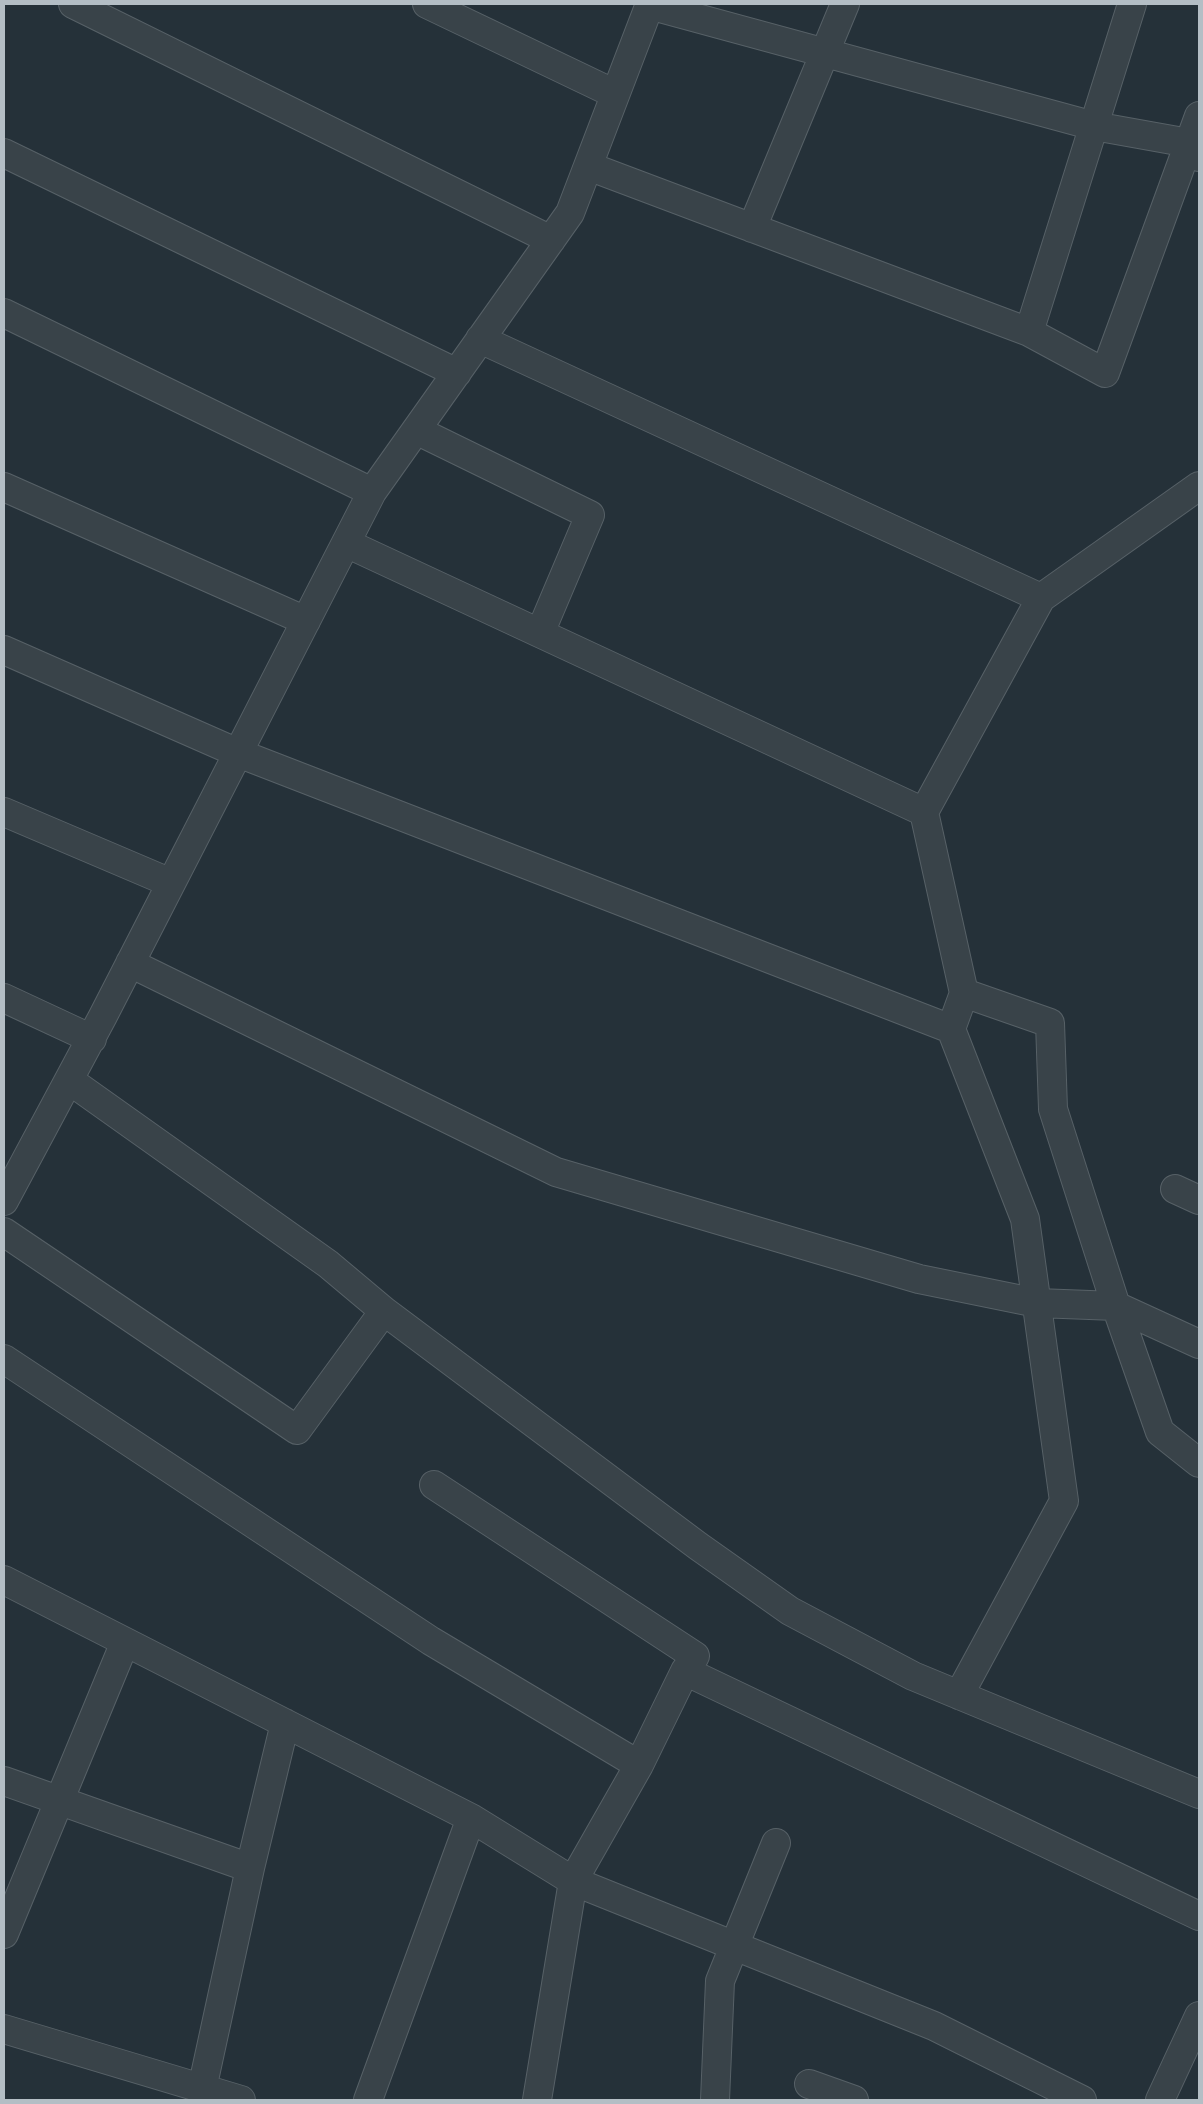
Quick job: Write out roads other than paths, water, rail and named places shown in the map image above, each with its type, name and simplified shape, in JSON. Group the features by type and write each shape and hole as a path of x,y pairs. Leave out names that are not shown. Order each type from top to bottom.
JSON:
{"street":[{"path":"73,4 550,240"},
{"path":"427,4 615,94"},
{"path":"752,228 845,4"},
{"path":"1029,332 1132,4"},
{"path":"4,1201 12,1166 69,1080 92,1038 372,492 570,213 649,5 1094,126 1194,150"},
{"path":"588,166 1029,332 1105,373 1194,150 1199,116"},
{"path":"4,153 457,372"},
{"path":"4,313 372,492"},
{"path":"480,339 1040,598"},
{"path":"416,430 590,515 540,634"},
{"path":"959,1695 1064,1501 1025,1218 952,1029 964,993 924,812 1040,598 1199,486"},
{"path":"4,487 306,620"},
{"path":"346,543 924,812"},
{"path":"6,659 238,753 952,1029"},
{"path":"4,812 172,883"},
{"path":"130,963 556,1172 919,1279 1037,1303 1116,1306 1199,1344"},
{"path":"964,993 1050,1023 1053,1109 1116,1306 1160,1432 1199,1463"},
{"path":"4,998 92,1038"},
{"path":"69,1080 328,1264 384,1311 698,1546 790,1611 913,1676 1199,1794"},
{"path":"1175,1189 1199,1200"},
{"path":"4,1232 297,1430 384,1311"},
{"path":"4,1359 431,1641 639,1765"},
{"path":"1173,1442 1199,1455"},
{"path":"434,1485 696,1656 684,1671 639,1765 573,1881 537,2100"},
{"path":"4,1580 471,1818 573,1881 934,2026 1082,2100"},
{"path":"4,1934 125,1642"},
{"path":"684,1671 1199,1916"},
{"path":"202,2088 250,1868 285,1723"},
{"path":"4,1781 250,1868"},
{"path":"368,2100 471,1818"},
{"path":"715,2100 720,1981 776,1843"},
{"path":"1160,2100 1199,2016"},
{"path":"4,2029 241,2100"},
{"path":"809,2084 854,2100"}]}
